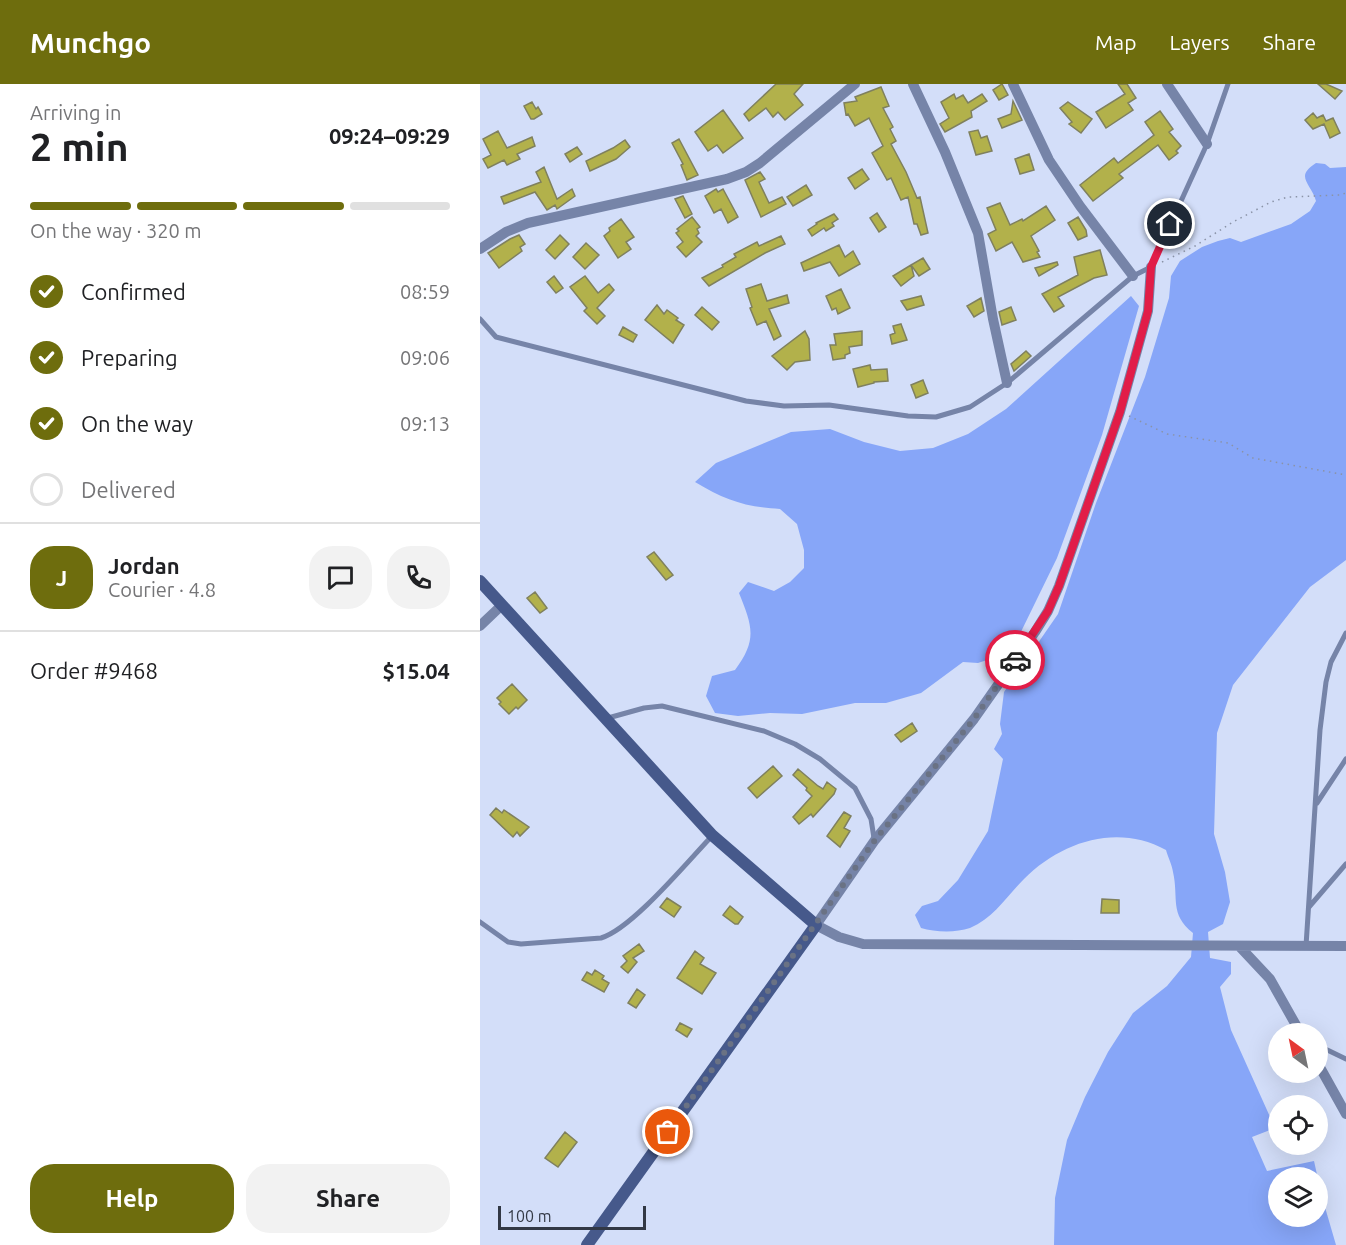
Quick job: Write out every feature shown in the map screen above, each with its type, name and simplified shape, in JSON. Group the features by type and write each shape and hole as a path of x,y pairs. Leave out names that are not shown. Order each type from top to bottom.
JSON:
{"main road":[{"path":"480,581 712,835 816,925 587,1245"}],"street":[{"path":"480,249 506,232 528,223 727,179 746,172 855,84"},
{"path":"912,84 978,233 1007,383"},
{"path":"1013,84 1049,160 1080,206 1133,276"},
{"path":"1167,84 1207,144"},
{"path":"1151,267 1148,311 1120,412 1059,586 1048,611 974,719 875,840 816,925 845,939 863,944 1346,946"},
{"path":"480,626 502,605"},
{"path":"1240,947 1270,979 1295,1023"},
{"path":"1328,1082 1346,1114"}],"lane":[{"path":"480,320 496,337 746,401 784,406 829,405 908,416 936,417 970,407 1007,383 1133,276 1151,267 1207,144 1228,84"},
{"path":"1306,946 1311,835 1316,804 1320,730 1326,682 1331,662 1346,633"},
{"path":"606,719 644,708 662,706 764,731 795,744 820,759 855,788 871,819 875,840"},
{"path":"1316,804 1346,759"},
{"path":"480,922 508,942 521,944 601,938 612,935 637,914 712,835"},
{"path":"1308,908 1346,864"},
{"path":"1328,1050 1346,1059"}],"path":[{"path":"1151,267 1195,246 1271,202 1288,197 1346,193"},
{"path":"1120,412 1167,434 1228,443 1253,458 1346,475"}],"water":[{"path":"1316,163 1325,164 1330,168 1346,167 1346,560 1310,587 1233,685 1217,733 1214,834 1225,872 1230,902 1223,924 1208,932 1210,958 1231,962 1231,974 1220,987 1231,1030 1268,1112 1268,1131 1252,1137 1268,1171 1268,1227 1328,1227 1328,1218 1336,1245 1054,1245 1055,1198 1067,1140 1085,1097 1108,1052 1133,1013 1167,986 1191,957 1193,933 1185,926 1178,912 1175,881 1166,850 1147,842 1128,838 1090,840 1072,846 1039,866 993,913 970,928 939,931 921,928 915,915 922,906 938,901 958,880 988,831 1003,759 994,749 1002,734 1000,724 1004,692 1058,614 1096,503 1145,377 1169,298 1171,276 1180,261 1202,247 1230,238 1241,242 1291,224 1310,211 1316,201 1306,180 1306,172"},
{"path":"1131,296 1139,306 1102,435 1057,558 1015,644 996,657 978,663 963,662 921,693 886,703 855,703 802,714 770,713 738,716 715,713 706,696 712,676 735,670 750,641 750,624 739,593 748,582 774,591 790,582 804,568 804,550 797,524 780,509 736,502 695,482 716,463 791,432 830,429 864,442 900,451 933,448 968,434 1006,409"},
{"path":"1314,1161 1315,1167 1286,1167"}],"building":[{"path":"776,84 803,84 794,94 803,105 785,120 778,112 773,117 766,108 749,121 744,114"},
{"path":"1002,84 1008,95 999,100 993,90"},
{"path":"1118,84 1127,84 1136,98 1128,103 1133,110 1106,128 1096,112 1125,94"},
{"path":"1318,84 1326,84 1342,91 1335,99"},
{"path":"881,87 889,106 883,108 893,127 890,129 896,141 891,144 917,198 920,197 928,233 921,235 917,224 914,224 908,197 901,200 891,178 887,180 872,153 883,146 869,118 855,126 848,114 846,115 844,103 857,101 855,97"},
{"path":"954,94 956,99 963,95 968,103 982,94 987,101 971,111 972,117 945,132 940,124 949,118 941,102"},
{"path":"1013,101 1022,120 1002,128 998,119 1011,114"},
{"path":"532,102 542,114 534,119 531,119 524,106"},
{"path":"1068,102 1092,119 1081,133 1069,124 1072,122 1060,108"},
{"path":"723,110 743,138 723,153 717,145 708,151 695,132"},
{"path":"1160,111 1173,129 1169,132 1181,146 1176,151 1178,153 1169,160 1158,145 1119,174 1123,178 1093,201 1080,185 1114,158 1118,163 1154,135 1145,122"},
{"path":"1313,113 1317,118 1323,115 1326,121 1333,118 1340,133 1330,138 1324,124 1313,129 1305,120"},
{"path":"978,130 981,138 987,136 992,151 976,155 969,132"},
{"path":"498,131 507,148 532,137 535,146 517,154 520,159 507,165 504,160 488,168 483,159 491,155 483,139"},
{"path":"679,139 698,175 687,180 681,165 683,164 672,143"},
{"path":"625,140 630,147 616,159 590,171 586,161"},
{"path":"577,147 582,154 570,162 565,154"},
{"path":"1029,154 1034,170 1020,174 1015,159"},
{"path":"544,167 557,199 572,189 575,196 557,209 555,205 547,210 535,192 504,204 501,197 541,182 536,172"},
{"path":"862,169 869,179 855,189 848,178"},
{"path":"760,172 765,179 759,182 769,203 782,197 786,204 761,217 745,180"},
{"path":"806,185 812,195 793,206 787,197"},
{"path":"716,189 718,192 723,189 738,217 728,223 721,209 714,213 705,196"},
{"path":"683,196 692,214 685,218 675,199"},
{"path":"1000,203 1010,225 1022,219 1023,221 1046,206 1055,220 1031,236 1040,257 1023,262 1012,242 996,251 988,234 996,230 987,208"},
{"path":"877,213 886,227 879,232 870,218"},
{"path":"834,214 838,219 832,223 834,226 826,231 824,228 812,236 808,230"},
{"path":"692,217 700,227 697,229 699,233 696,236 702,242 686,257 677,247 683,242 676,233 679,231 677,229"},
{"path":"1078,217 1087,236 1078,240 1068,223"},
{"path":"621,219 634,237 626,242 631,249 618,258 604,236 610,231 609,228"},
{"path":"519,235 525,244 520,247 522,251 499,268 488,253"},
{"path":"560,235 569,244 555,259 546,250"},
{"path":"781,236 785,244 709,286 702,278 723,267 722,265 736,257 734,254 757,242 759,246"},
{"path":"586,243 599,255 585,269 573,257"},
{"path":"839,245 845,257 853,251 860,264 839,276 830,262 804,271 801,263"},
{"path":"1100,250 1107,275 1094,278 1058,297 1064,306 1054,312 1042,294 1078,275 1074,257"},
{"path":"923,258 930,269 919,276 911,265"},
{"path":"1057,262 1058,265 1039,276 1035,268"},
{"path":"911,265 914,276 901,286 893,276"},
{"path":"554,276 563,288 556,293 547,282"},
{"path":"585,276 598,293 609,284 614,290 597,308 605,316 597,324 584,311 587,308 570,287"},
{"path":"761,284 767,301 787,295 789,303 769,309 781,336 774,340 766,321 757,325 750,308 752,307 746,289"},
{"path":"841,289 850,308 838,314 836,308 832,310 826,296"},
{"path":"921,296 924,305 907,310 901,301"},
{"path":"981,298 984,311 974,317 967,306"},
{"path":"657,305 664,314 667,310 684,325 673,343 645,320"},
{"path":"702,307 719,322 712,330 695,315"},
{"path":"1011,307 1016,320 1002,325 999,312"},
{"path":"901,324 907,340 892,344 890,335 895,333 893,326"},
{"path":"623,327 637,335 633,342 619,335"},
{"path":"805,331 809,339 810,360 795,362 787,370 772,356"},
{"path":"862,331 862,345 849,347 850,353 845,355 845,358 833,360 830,345 836,345 834,334"},
{"path":"1026,351 1031,356 1014,371 1011,364"},
{"path":"870,365 871,370 887,369 888,381 858,387 853,369"},
{"path":"923,380 928,393 916,398 911,385"},
{"path":"654,552 673,575 666,580 647,557"},
{"path":"535,592 547,608 540,613 527,598"},
{"path":"512,684 527,700 509,714 499,704 501,702 497,698"},
{"path":"912,723 917,731 901,742 895,735"},
{"path":"773,766 782,776 757,798 748,788"},
{"path":"798,769 823,789 827,782 836,789 813,817 811,814 799,824 793,817 812,796 793,775"},
{"path":"496,808 502,813 504,810 529,827 520,836 517,832 513,837 490,815"},
{"path":"844,812 851,816 844,828 850,831 840,847 827,836"},
{"path":"667,898 681,907 674,917 660,907"},
{"path":"1102,899 1119,900 1119,913 1101,913"},
{"path":"730,906 743,917 738,924 723,915"},
{"path":"639,944 644,951 633,958 637,962 628,973 621,967 627,961 623,956"},
{"path":"695,951 704,958 700,964 716,973 702,994 677,978"},
{"path":"595,970 604,976 602,979 609,983 604,992 582,980 587,972 592,975"},
{"path":"637,989 645,995 636,1008 628,1003"},
{"path":"680,1023 692,1029 687,1037 676,1030"},
{"path":"565,1132 577,1142 558,1167 545,1158"}],"way so far":[{"path":"668,1132 875,840 974,719 1015,660"}],"route":[{"path":"1015,660 1048,611 1059,586 1120,412 1148,311 1151,267 1170,224"}]}
